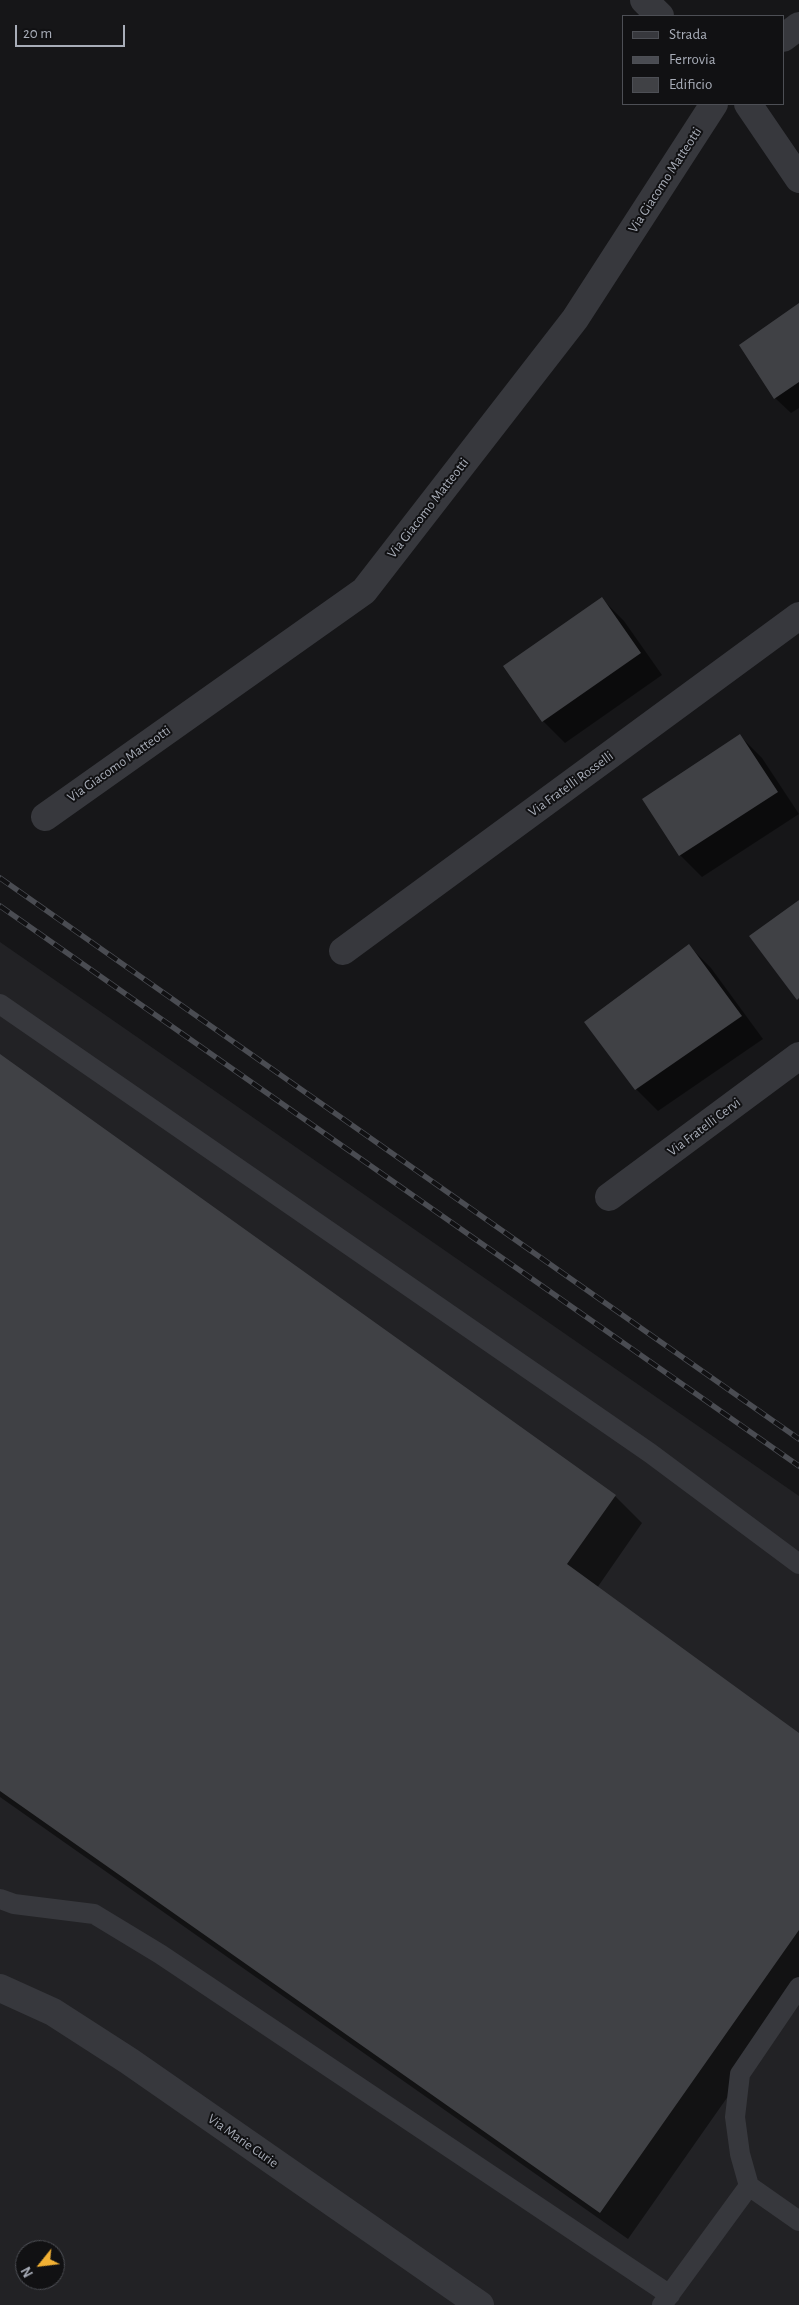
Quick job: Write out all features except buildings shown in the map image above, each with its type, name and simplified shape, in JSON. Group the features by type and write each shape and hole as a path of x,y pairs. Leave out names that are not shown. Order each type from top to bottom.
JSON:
{"street":[{"path":"644,0 659,15"},
{"path":"784,37 799,26"},
{"name":"Via Giacomo Matteotti","path":"45,817 364,591 575,319 713,105"},
{"path":"749,105 799,179"},
{"name":"Via Fratelli Rosselli","path":"343,952 799,616"},
{"name":"Via Fratelli Cervi","path":"609,1197 799,1056"},
{"name":"Via Marie Curie","path":"0,1988 53,2012 129,2061 480,2305"}],"lane":[{"path":"0,1004 650,1452 799,1564"},
{"path":"0,1899 14,1904 94,1914 160,1954 666,2300 748,2186"},
{"path":"799,1987 740,2074 735,2117 740,2154 748,2186 799,2221"}],"shaded area":[{"path":"0,942 799,1496 799,2305 0,2305"}],"railway":[{"path":"0,878 799,1439"},
{"path":"0,906 799,1466"}]}
